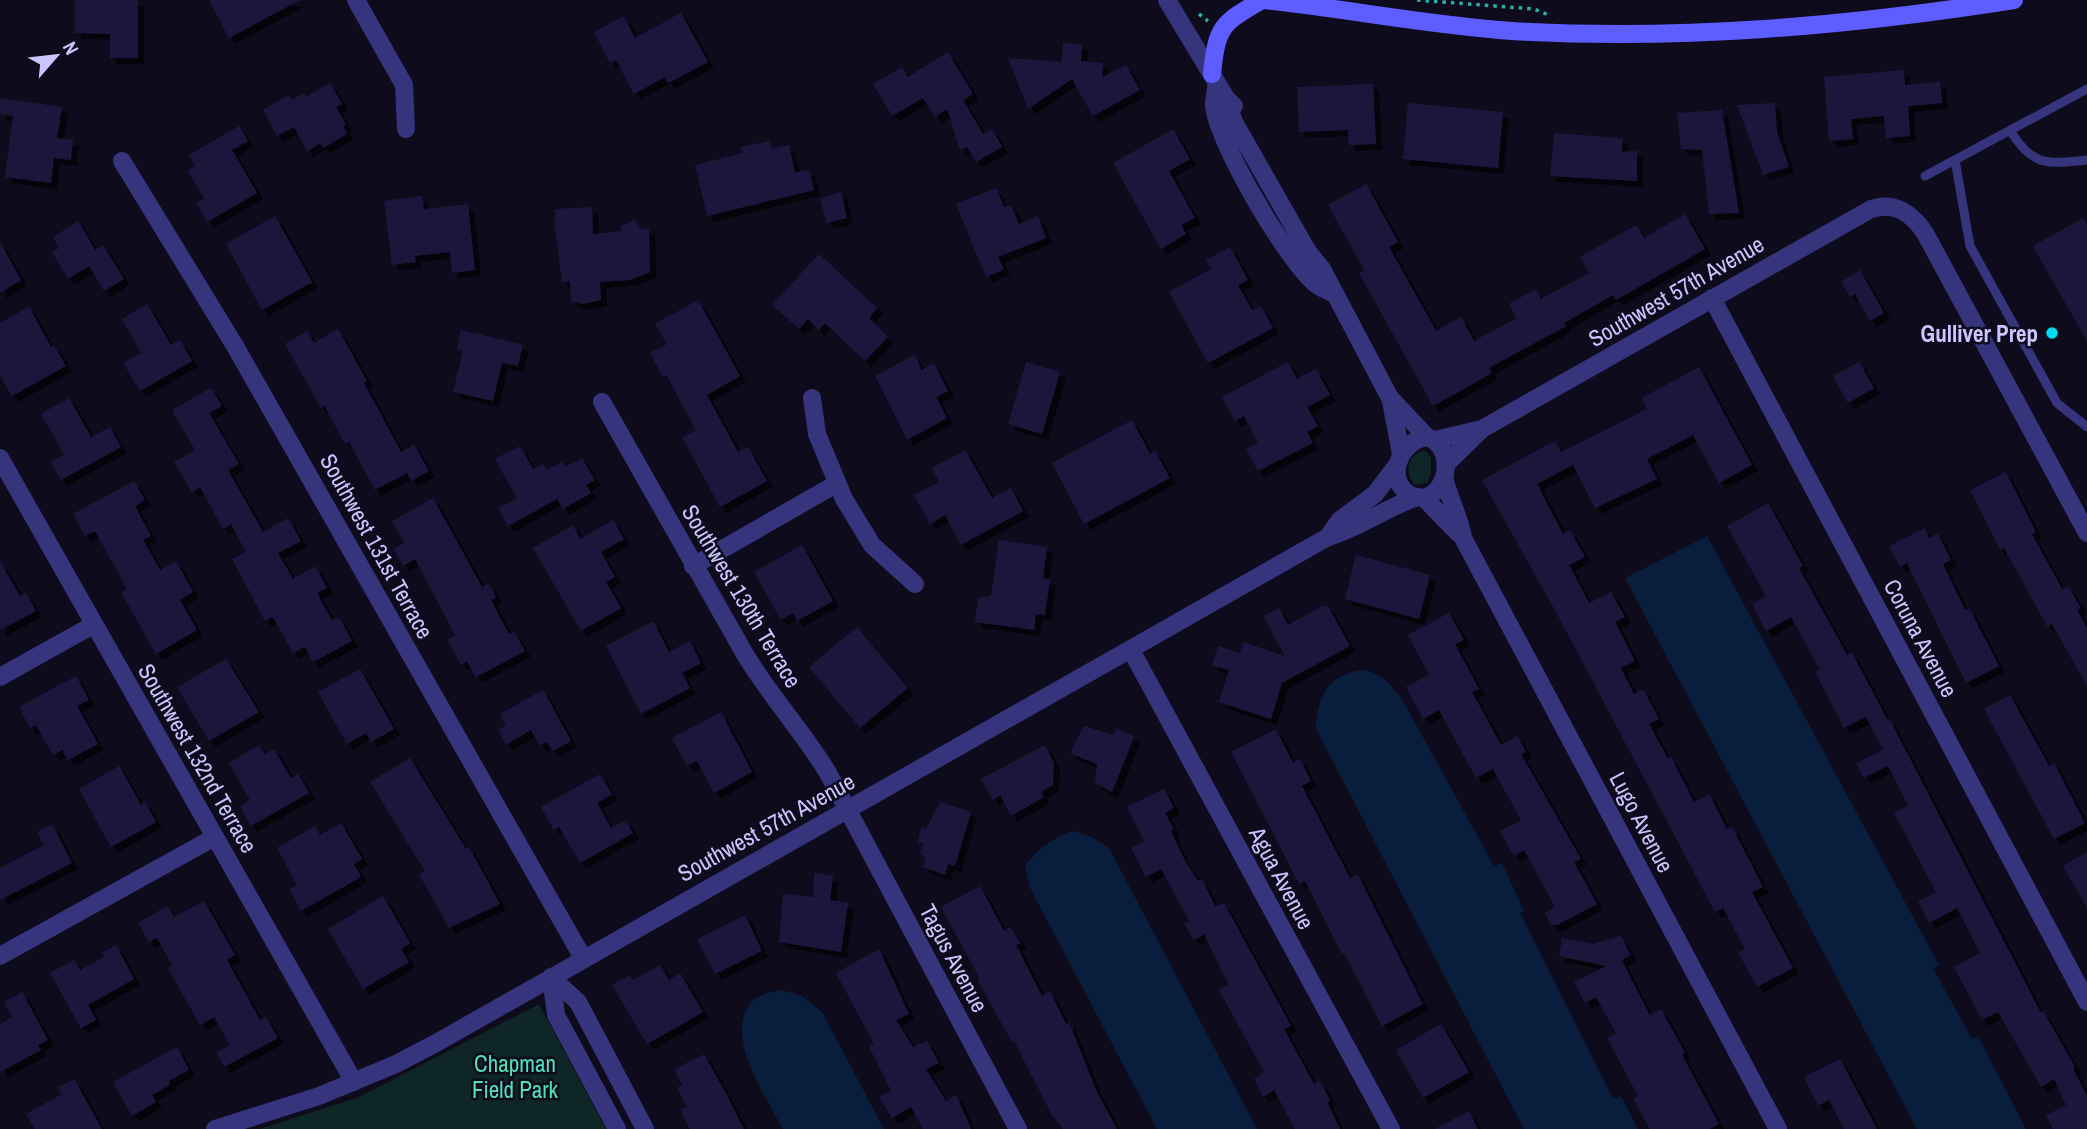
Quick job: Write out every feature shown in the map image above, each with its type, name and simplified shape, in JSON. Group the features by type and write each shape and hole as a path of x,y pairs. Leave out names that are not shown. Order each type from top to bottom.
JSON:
{"main road":[{"path":"1218,85 1215,45 1220,30 1237,15 1263,0 1447,25 1587,34 1713,32 1791,27 1921,14 2014,0"}],"street":[{"path":"356,0 404,85 406,130"},
{"path":"1167,0 1218,85 1244,117 1286,189 1316,244 1322,269 1391,398 1444,454 1447,492 1464,538"},
{"path":"1218,85 1214,105 1229,150 1287,248 1317,285 1336,295"},
{"name":"Southwest 131st Terrace","path":"122,161 229,334 583,958"},
{"name":"Southwest 57th Avenue","path":"1445,471 1482,429 1871,209 1885,206 1898,208 1912,218 1925,233 2087,533"},
{"name":"Coruna Avenue","path":"1712,298 2087,1002"},
{"path":"813,398 817,434 836,484 872,545 915,584"},
{"path":"1391,398 1399,460 1397,474 1402,486 1407,492 1421,497 1464,538"},
{"name":"Southwest 130th Terrace","path":"602,402 752,666 805,738 828,773 847,810"},
{"name":"Southwest 57th Avenue","path":"1431,438 1482,429"},
{"path":"1399,460 1412,440 1431,438"},
{"name":"Southwest 132nd Terrace","path":"0,458 354,1082"},
{"name":"Southwest 57th Avenue","path":"1328,537 1340,520 1375,494 1399,460"},
{"path":"1421,497 1435,493 1445,471"},
{"path":"693,566 836,484"},
{"name":"Southwest 57th Avenue","path":"215,1129 301,1103 354,1082 438,1042 1328,537 1349,531 1393,506 1421,497"},
{"name":"Lugo Avenue","path":"1464,538 1778,1129"},
{"path":"0,677 93,625"},
{"name":"Agua Avenue","path":"1131,650 1391,1129"},
{"name":"Tagus Avenue","path":"847,810 1018,1129"},
{"path":"0,956 215,837"},
{"path":"551,977 556,1015 617,1129"},
{"path":"551,977 578,1002 645,1129"}],"lane":[{"path":"1925,176 2087,89"},
{"path":"2011,130 2023,150 2039,160 2087,160"},
{"path":"1955,160 1970,246 2057,403 2087,428"}],"path":[{"path":"1417,0 1538,9 1552,16"},
{"path":"1199,14 1208,21"}],"green space":[{"path":"1424,450 1431,457 1431,474 1427,483 1415,485 1409,475 1409,465 1418,452"},
{"name":"Chapman Field Park","path":"539,1004 606,1129 260,1129 359,1097"}],"water":[{"path":"1707,536 1939,965 1933,968 1972,1039 1978,1036 2026,1129 1917,1129 1625,578"},
{"path":"1366,670 1385,679 1402,699 1494,866 1502,863 1524,911 1520,913 1613,1099 1621,1096 1638,1129 1524,1129 1316,729 1319,706 1328,688 1343,675"},
{"path":"1073,831 1090,836 1109,848 1257,1129 1157,1129 1029,886 1025,865 1047,844"},
{"path":"781,990 800,995 822,1012 884,1129 783,1129 749,1064 742,1028 745,1012 755,999"}],"building":[{"path":"75,0 138,0 138,58 110,58 110,34 75,33"},
{"path":"209,0 300,0 229,38"},
{"path":"681,13 708,62 668,83 665,77 634,94 616,60 610,63 594,32 624,16 635,38"},
{"path":"1063,43 1082,44 1081,61 1103,63 1102,77 1126,65 1140,90 1093,116 1072,79 1028,109 1008,58 1062,62"},
{"path":"948,52 973,94 963,100 983,134 992,129 1002,147 976,162 967,147 960,150 947,109 935,117 923,98 892,116 873,84 902,67 908,77"},
{"path":"1904,70 1905,85 1940,82 1942,103 1908,106 1910,136 1886,138 1884,116 1851,119 1853,139 1829,141 1824,77"},
{"path":"330,83 342,104 336,107 346,124 343,125 347,134 323,148 321,143 307,151 294,127 277,136 263,110 289,95 292,100 304,93 306,97"},
{"path":"1373,84 1376,144 1349,145 1348,130 1299,132 1297,87"},
{"path":"0,98 62,107 57,138 73,140 71,160 54,158 51,183 5,177 13,116 0,114"},
{"path":"1408,103 1503,112 1498,168 1403,159"},
{"path":"1775,103 1777,132 1789,167 1763,175 1737,105"},
{"path":"1722,110 1739,213 1709,214 1702,150 1681,149 1677,113"},
{"path":"239,126 248,141 232,150 257,193 207,222 196,203 204,198 187,170 195,166 189,155"},
{"path":"1173,129 1190,159 1169,171 1195,218 1181,225 1186,234 1161,249 1113,163"},
{"path":"1554,133 1622,138 1622,152 1637,151 1637,181 1550,176"},
{"path":"770,141 772,149 789,145 795,173 809,170 814,190 707,216 695,165 743,153 741,147"},
{"path":"1366,184 1398,242 1389,247 1436,331 1461,317 1474,341 1517,318 1509,304 1536,289 1541,299 1589,273 1580,257 1636,225 1644,238 1685,214 1705,249 1616,300 1613,295 1564,323 1566,326 1489,368 1492,373 1433,406 1359,273 1364,270 1328,205"},
{"path":"996,188 1004,207 1011,205 1019,224 1038,216 1046,238 998,257 1004,269 986,277 956,204"},
{"path":"841,192 847,218 826,223 820,198"},
{"path":"422,196 424,209 468,204 475,270 452,273 450,252 415,256 416,262 392,265 384,201"},
{"path":"592,207 593,234 621,231 621,226 634,220 642,229 649,229 650,272 630,280 600,282 601,300 583,304 571,302 570,281 562,282 555,209"},
{"path":"275,216 312,282 262,310 226,244"},
{"path":"2083,218 2087,225 2087,341 2033,246"},
{"path":"78,221 95,250 103,245 124,279 104,291 89,266 68,279 52,252 59,248 53,237"},
{"path":"0,242 21,280 0,293"},
{"path":"1230,247 1248,280 1238,285 1252,310 1261,306 1273,328 1208,363 1169,292 1211,269 1206,260"},
{"path":"819,254 877,308 869,318 888,337 865,361 825,323 819,330 808,319 799,329 772,305"},
{"path":"1860,270 1884,313 1870,321 1855,294 1850,297 1841,282"},
{"path":"698,300 740,376 707,395 738,452 748,447 767,481 720,507 682,437 696,430 666,375 663,377 650,353 667,344 655,324"},
{"path":"147,304 171,345 180,340 192,361 140,391 123,363 141,353 122,319"},
{"path":"29,307 51,347 54,345 66,366 12,396 0,376 0,323"},
{"path":"338,329 367,381 364,383 401,452 414,445 429,471 411,481 407,473 375,490 349,442 345,444 324,405 321,408 285,344 307,331 314,343"},
{"path":"461,330 523,345 518,366 502,363 493,401 453,392 463,351 457,349"},
{"path":"914,355 922,370 934,363 948,391 936,397 947,418 907,440 875,376"},
{"path":"1026,362 1060,372 1042,434 1008,424"},
{"path":"1288,362 1297,379 1316,369 1330,395 1307,407 1318,426 1307,432 1313,443 1258,471 1246,449 1258,443 1244,416 1235,421 1222,397"},
{"path":"1859,362 1874,388 1848,403 1833,376"},
{"path":"1699,367 1752,465 1719,483 1693,435 1647,459 1657,479 1595,508 1573,465 1537,484 1563,534 1570,530 1585,557 1569,565 1589,603 1611,592 1625,617 1615,622 1635,661 1621,668 1634,694 1643,689 1659,719 1649,724 1668,759 1671,757 1694,802 1709,794 1727,829 1732,827 1763,887 1752,892 1793,968 1757,987 1738,952 1745,949 1723,908 1715,912 1556,612 1482,480 1555,441 1561,452 1647,409 1642,398"},
{"path":"211,388 222,406 209,413 239,464 228,470 263,532 288,518 301,541 278,553 293,579 316,566 327,588 317,593 332,620 339,617 352,641 313,662 305,647 293,653 273,617 265,621 232,559 246,552 231,524 223,529 200,487 192,492 174,462 195,450 172,410"},
{"path":"69,398 91,437 110,427 121,447 61,480 51,462 64,454 41,414"},
{"path":"1132,420 1150,454 1155,451 1170,478 1084,524 1052,463"},
{"path":"520,446 533,469 543,464 547,470 562,462 565,467 582,458 595,480 586,485 591,493 563,509 557,499 508,526 498,508 517,498 495,459"},
{"path":"965,450 992,498 1011,488 1023,511 961,545 945,515 930,524 914,495 939,482 932,468"},
{"path":"2006,472 2036,532 2032,534 2062,589 2068,586 2081,608 2077,610 2087,628 2087,686 2052,624 2047,626 2004,548 2000,550 1970,490"},
{"path":"134,481 145,500 135,506 151,536 143,540 160,570 176,561 193,592 180,600 197,630 156,654 121,592 127,589 95,531 85,536 73,514"},
{"path":"433,498 482,587 489,584 496,597 491,600 509,634 514,632 525,651 476,677 467,661 461,665 447,640 455,635 415,559 403,566 394,549 404,543 392,521"},
{"path":"1768,503 1803,566 1799,568 1847,655 1852,653 1887,719 1889,718 2041,1013 2043,1011 2075,1067 2073,1068 2087,1097 2087,1129 2053,1129 2046,1115 2066,1105 2054,1079 2041,1087 1998,1012 1982,1020 1954,967 1980,953 1957,908 1929,923 1918,901 1936,892 1894,813 1908,805 1888,766 1864,778 1856,763 1883,750 1866,717 1844,728 1815,672 1820,670 1791,617 1766,631 1752,604 1766,596 1727,526"},
{"path":"613,520 624,539 601,552 615,577 606,582 621,608 581,631 533,548 573,525 580,539"},
{"path":"1925,528 1929,538 1938,534 1951,560 1943,564 1965,610 1969,608 1999,666 1966,683 1907,563 1900,567 1889,546"},
{"path":"999,540 1047,547 1043,578 1050,579 1045,615 1036,614 1034,630 975,622 978,598 991,596"},
{"path":"802,545 833,601 797,621 793,613 781,620 754,572"},
{"path":"1356,555 1430,575 1419,619 1345,599"},
{"path":"0,561 20,596 26,593 36,611 0,630"},
{"path":"1322,606 1328,606 1350,646 1282,683 1271,719 1219,702 1229,670 1212,665 1218,646 1240,653 1243,642 1285,656 1263,616 1279,608 1288,625"},
{"path":"1449,613 1464,640 1455,644 1479,689 1472,692 1501,745 1518,736 1526,752 1521,754 1581,859 1574,862 1597,904 1557,925 1551,925 1545,913 1555,907 1524,850 1514,856 1500,831 1521,820 1493,769 1476,778 1439,710 1423,719 1406,687 1429,675 1408,635"},
{"path":"653,621 669,652 690,641 701,663 682,673 690,688 641,714 606,646"},
{"path":"857,627 908,688 860,728 809,667"},
{"path":"226,659 259,712 209,741 177,687"},
{"path":"360,669 394,729 371,742 366,733 347,744 318,692"},
{"path":"76,676 89,700 77,706 98,744 68,760 62,750 53,755 36,725 30,728 19,707"},
{"path":"543,690 571,741 553,751 547,742 540,746 531,730 506,745 498,730 506,725 500,714"},
{"path":"2010,695 2049,766 2054,763 2085,823 2054,839 1984,709"},
{"path":"721,712 752,772 714,793 697,761 687,766 672,738"},
{"path":"1084,726 1113,735 1117,728 1134,737 1112,792 1095,783 1097,764 1070,753"},
{"path":"1276,729 1293,763 1300,759 1311,781 1302,786 1350,878 1358,875 1423,1004 1382,1026 1305,881 1299,884 1231,752"},
{"path":"259,745 264,754 274,749 291,778 298,774 309,793 251,826 240,806 250,800 229,763"},
{"path":"1045,745 1054,763 1053,785 1041,792 1044,797 1011,816 1000,795 993,800 981,779"},
{"path":"410,758 466,849 469,847 500,904 449,928 419,874 425,871 370,782"},
{"path":"119,766 141,805 145,802 156,822 111,847 79,789"},
{"path":"600,774 612,794 597,803 611,828 626,820 633,833 580,863 559,827 554,830 541,807"},
{"path":"1164,789 1174,808 1165,813 1174,829 1171,831 1185,861 1198,881 1202,879 1215,906 1224,903 1291,1026 1284,1029 1314,1084 1320,1081 1330,1100 1327,1102 1340,1129 1295,1129 1274,1090 1263,1097 1254,1079 1264,1072 1219,990 1228,984 1204,934 1194,940 1184,923 1189,921 1161,869 1146,877 1131,848 1144,841 1127,807"},
{"path":"940,802 971,812 955,866 948,864 945,875 923,867 926,858 920,854 924,844 918,842 921,828 926,829"},
{"path":"341,823 362,859 354,864 361,877 301,911 289,889 297,885 277,848 315,826 320,835"},
{"path":"52,824 72,863 0,900 0,868 44,845 37,832"},
{"path":"2087,852 2087,908 2063,866"},
{"path":"814,873 833,876 830,900 848,903 841,952 779,942 783,894 813,897"},
{"path":"980,886 1004,931 1010,927 1021,943 1016,945 1042,996 1050,991 1066,1024 1069,1022 1096,1090 1117,1129 1063,1129 1052,1115 1014,1041 1012,1042 977,979 979,977 941,907"},
{"path":"383,896 410,943 401,949 409,962 363,989 328,929"},
{"path":"204,901 235,955 227,960 260,1020 266,1017 278,1038 224,1067 217,1052 230,1045 214,1017 200,1025 168,968 172,965 157,938 149,942 138,923 167,906 174,917"},
{"path":"745,915 762,951 715,974 697,939"},
{"path":"1621,936 1631,955 1622,960 1631,979 1650,1015 1661,1009 1719,1124 1710,1129 1650,1129 1633,1099 1638,1096 1607,1038 1616,1033 1596,997 1585,1003 1574,982 1606,966 1559,956 1562,938 1592,944"},
{"path":"116,945 134,979 88,1005 96,1020 81,1028 50,973 74,960 80,970 104,957 102,953"},
{"path":"879,949 909,1014 896,1020 913,1047 927,1041 939,1063 926,1069 946,1101 956,1095 971,1129 923,1129 911,1107 892,1118 879,1097 891,1091 869,1046 874,1044 836,973"},
{"path":"660,965 669,980 680,973 703,1012 647,1044 612,985 630,975 633,980"},
{"path":"22,992 48,1040 38,1045 41,1050 0,1072 0,1024 12,1017 4,1002"},
{"path":"1441,1024 1469,1072 1423,1098 1396,1050"},
{"path":"177,1047 189,1070 152,1095 156,1102 132,1116 113,1082"},
{"path":"704,1054 744,1129 690,1129 680,1110 687,1107 677,1088 682,1085 674,1069"},
{"path":"1840,1059 1877,1129 1844,1129 1829,1100 1818,1106 1804,1077"},
{"path":"74,1079 102,1129 35,1129 26,1114 62,1094 58,1087"},
{"path":"1469,1111 1478,1129 1435,1129"}],"place":[{"name":"Gulliver Prep","path":"2052,333"}]}
